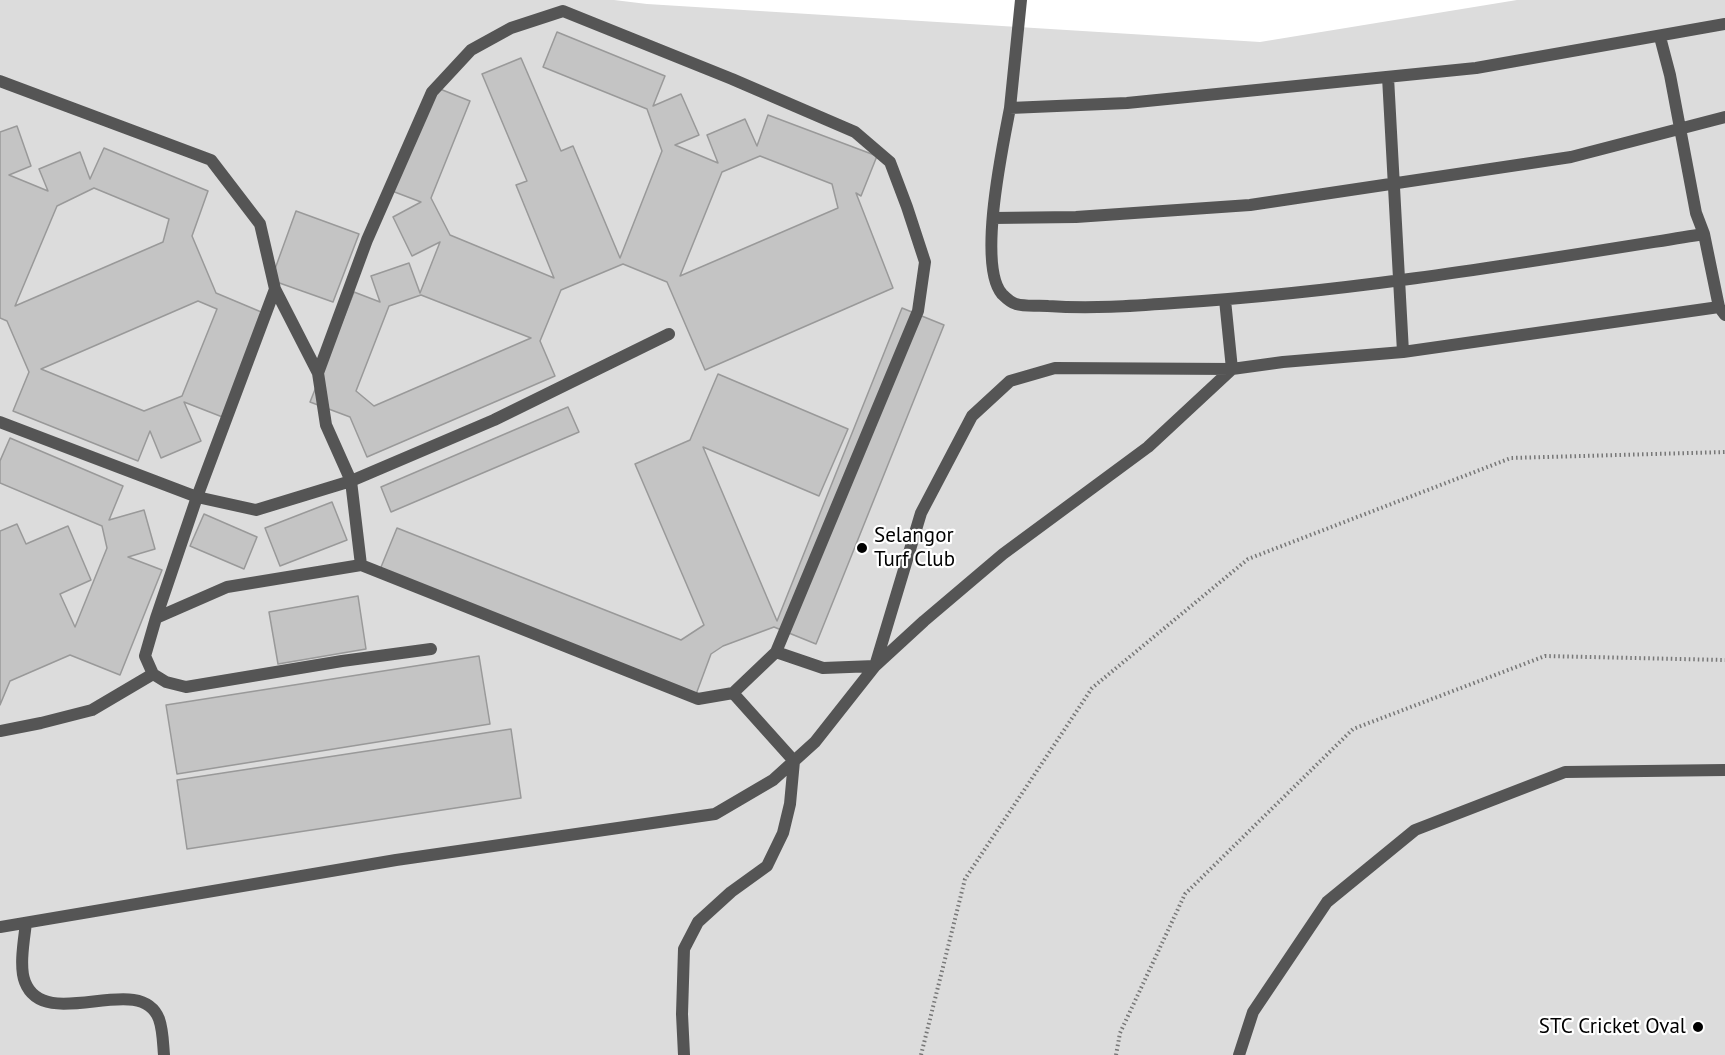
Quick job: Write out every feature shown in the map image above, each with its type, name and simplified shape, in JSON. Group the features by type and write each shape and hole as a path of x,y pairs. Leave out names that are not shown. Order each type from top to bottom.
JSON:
{"lane":[{"path":"1021,0 1010,108 993,201 994,283 1002,295 1015,304 1090,309 1225,300 1488,268 1704,234"},
{"path":"156,618 227,587 361,565 698,699 733,693 776,652 918,311 925,262 890,162 855,132 732,79 562,11 511,28 471,50 432,92 367,240 318,373"},
{"path":"1010,108 1127,103 1476,68 1725,24"},
{"path":"875,666 921,513 972,416 1010,381 1055,368 1232,369 1284,362 1403,352 1722,311 1704,234 1696,213 1670,75 1660,37"},
{"path":"1388,77 1403,352"},
{"path":"0,81 211,160 260,224 274,289 318,373 326,425 351,481 361,565"},
{"path":"993,218 1076,217 1250,205 1571,157 1725,117"},
{"path":"274,289 197,496 145,656 153,674 166,682 186,687 431,649"},
{"path":"1225,300 1232,369"},
{"path":"0,422 197,496 256,510 351,481 494,420 669,334"},
{"path":"0,927 396,860 715,814 773,780 815,742 875,666 924,621 1003,554 1148,447 1232,369"},
{"path":"776,652 823,668 875,666"},
{"path":"0,731 92,710 153,674"},
{"path":"684,1055 682,1014 684,949 698,922 731,892 767,866 783,833 790,804 794,761 733,693"},
{"path":"1239,1055 1253,1012 1327,903 1415,830 1565,772 1725,770"},
{"path":"26,923 22,951 24,981 32,993 41,1001 63,1004 134,998 150,1007 159,1017 164,1055"}],"path":[{"path":"921,1055 965,879 971,869 1092,688 1248,559 1511,458 1725,452"},
{"path":"1116,1055 1120,1033 1185,894 1353,729 1545,656 1725,660"}],"shaded area":[{"name":"Selangor Turf Club","path":"0,0 614,0 647,4 1260,42 1517,0 1725,0 1725,1055 0,1055"}],"building":[{"path":"557,32 665,76 653,106 681,94 699,135 675,145 718,163 707,135 745,119 757,146 768,115 877,156 861,196 856,193 893,288 705,370 667,282 623,264 561,290 540,341 555,376 367,457 350,417 310,402 354,292 380,302 371,276 409,263 420,293 440,242 412,256 393,217 421,202 392,191 435,87 470,101 431,198 450,235 554,278 516,185 527,181 482,74 521,58 561,151 573,146 620,258 662,151 647,109 543,67","holes":["760,156 832,184 838,208 680,276 722,172","421,295 531,338 374,406 356,391 389,306"]},
{"path":"17,126 31,166 9,175 48,191 39,169 80,152 90,179 104,148 208,191 192,236 216,293 266,314 225,418 184,402 201,441 161,458 150,431 138,461 13,411 29,372 7,321 0,318 0,132","holes":["94,188 169,219 163,242 15,306 57,206","198,301 217,309 182,396 144,411 41,369"]},
{"path":"296,211 359,234 333,302 271,280"},
{"path":"902,308 944,325 816,644 774,627 723,646 711,654 695,697 379,572 397,528 681,640 704,625 635,464 690,440 718,374 848,429 819,496 703,447 777,621"},
{"path":"568,407 579,432 391,512 381,487"},
{"path":"10,438 123,486 109,520 144,510 155,549 128,557 162,570 120,675 70,655 10,681 0,705 0,531 17,524 26,544 68,526 91,580 60,594 75,627 107,548 102,526 0,483 0,461"},
{"path":"332,502 347,540 280,566 265,528"},
{"path":"204,514 257,537 244,569 190,546"},
{"path":"358,596 366,649 278,664 269,612"},
{"path":"479,656 490,724 177,774 166,705"},
{"path":"511,729 521,798 187,849 177,780"}],"place":[{"name":"Selangor Turf Club","path":"862,548"},
{"name":"STC Cricket Oval","path":"1698,1027"}]}
